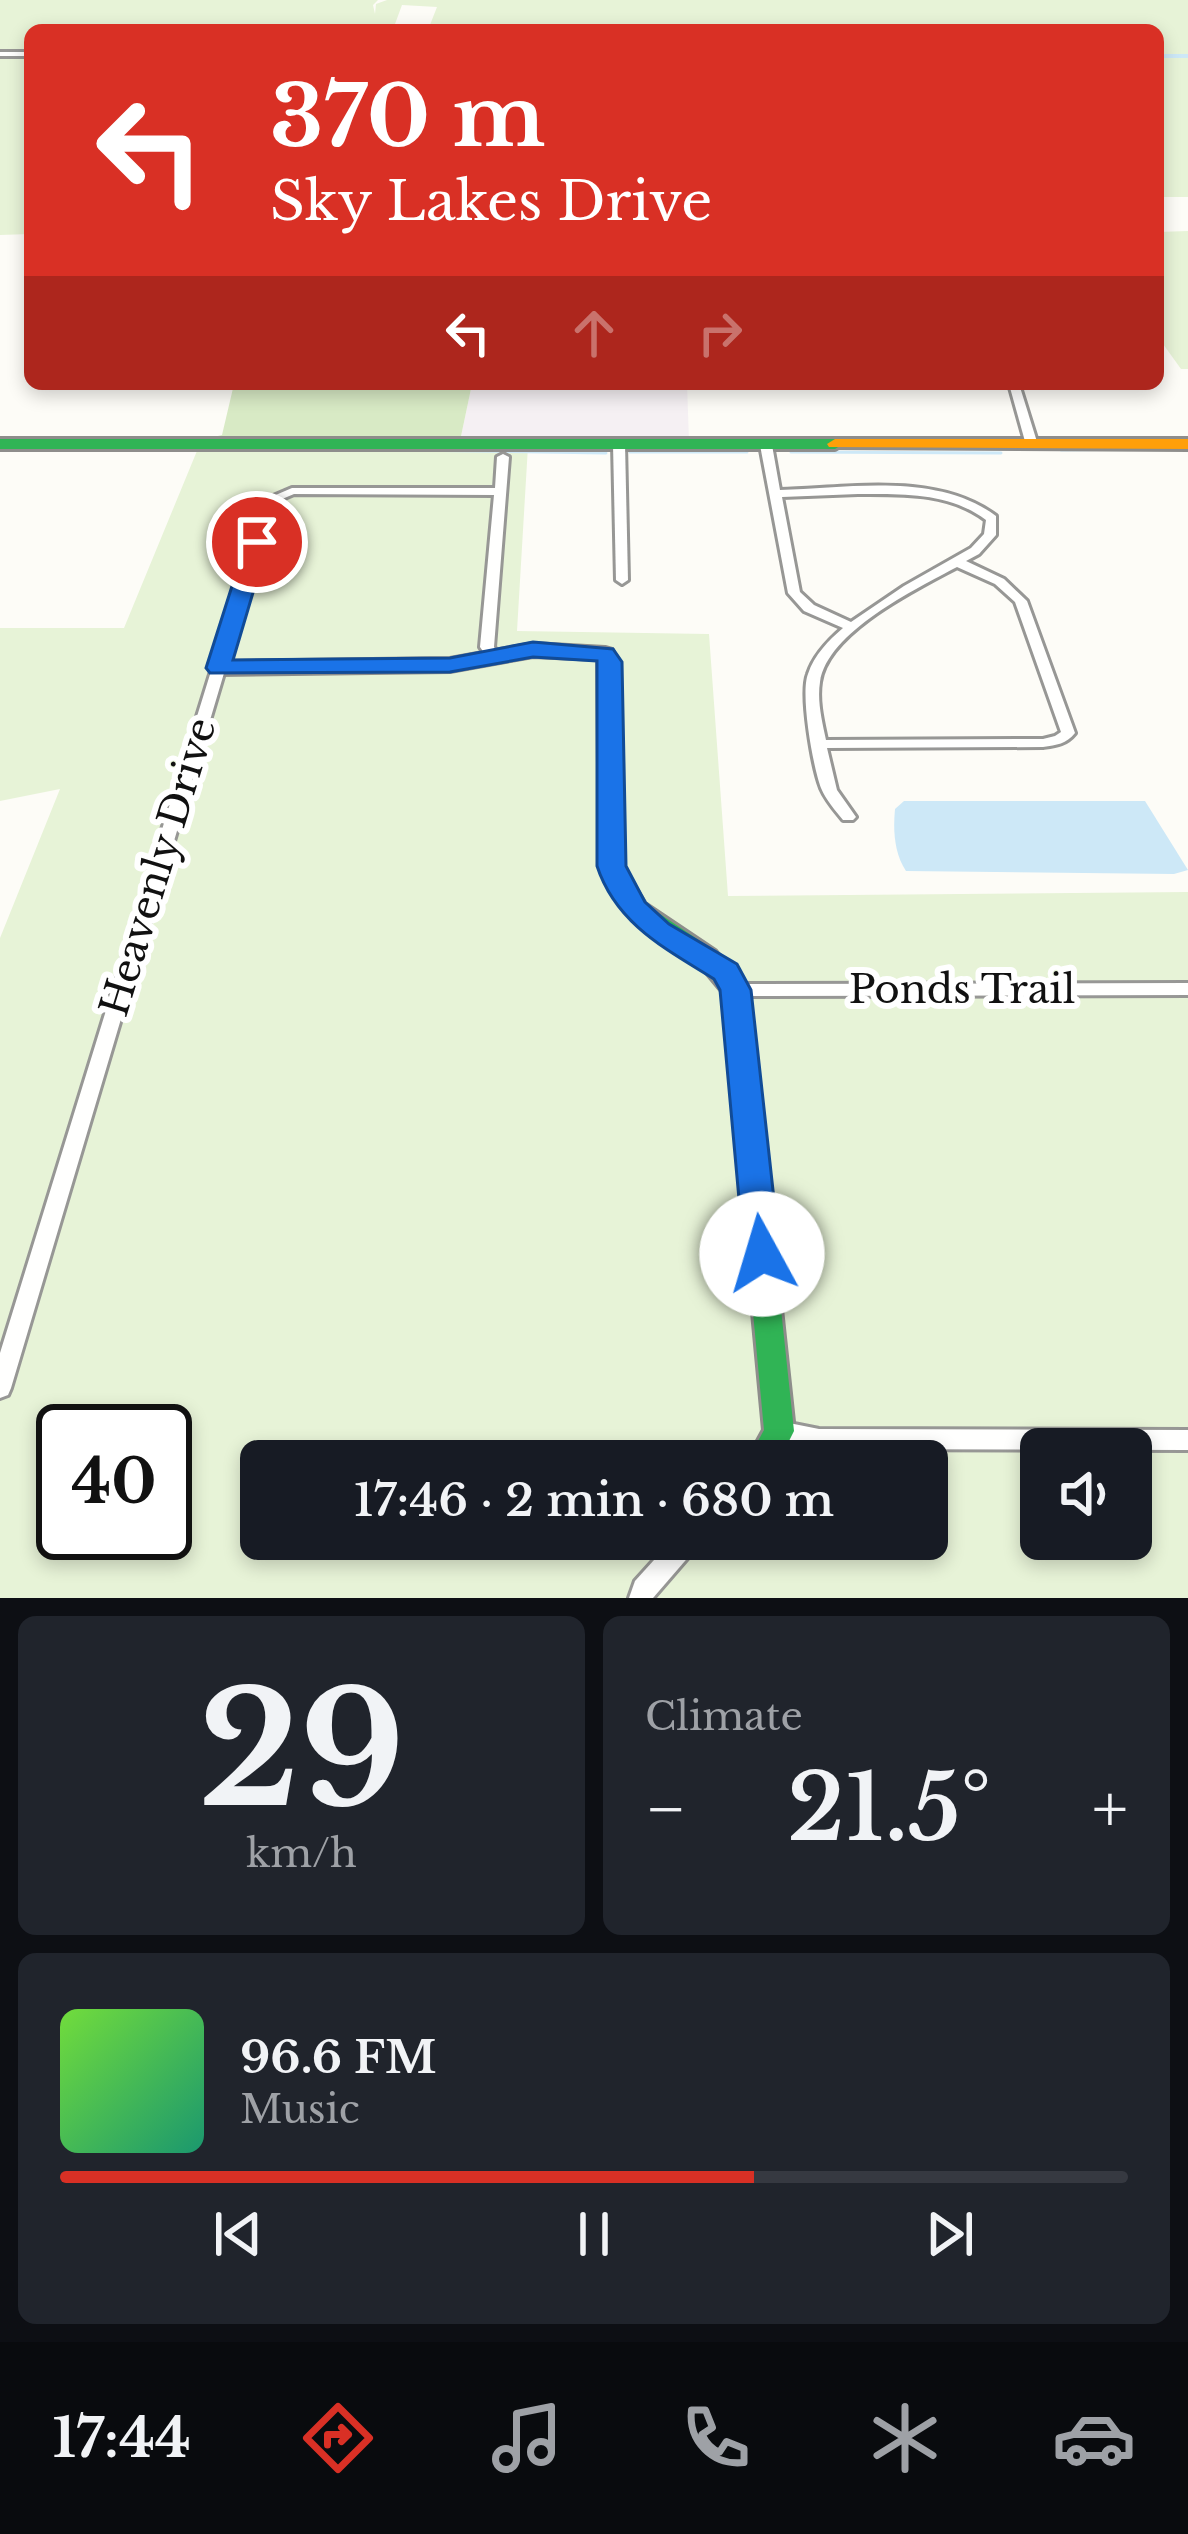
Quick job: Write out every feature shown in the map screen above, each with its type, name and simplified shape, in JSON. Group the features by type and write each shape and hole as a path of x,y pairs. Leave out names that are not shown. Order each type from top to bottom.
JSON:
{"street":[{"path":"1015,390 1032,445"},
{"path":"0,444 1188,444"},
{"path":"619,444 622,580"},
{"path":"766,445 794,593 809,608 852,626"},
{"path":"494,657 487,647 503,457"},
{"name":"Heavenly Drive","path":"0,1388 270,500 292,491 499,492"},
{"path":"776,494 936,494 967,500 989,514 993,529 975,550 852,626 828,649 814,675 813,704 827,794 848,817"},
{"path":"819,744 1043,743 1069,733 1021,601 990,576 956,562"},
{"path":"219,668 402,668 533,650 604,654 609,662 611,866 618,886 658,931 726,972 735,990 779,1431 774,1440"},
{"name":"Ponds Trail","path":"735,990 1188,988"},
{"path":"779,1431 819,1439 1188,1440"},
{"path":"641,1598 643,1588 669,1560"}],"shaded area":[{"path":"471,390 687,390 689,441 460,441"}],"green space":[{"path":"0,0 378,0 373,5 375,14 376,4 387,0 1188,0 1188,197 1164,197 1164,24 430,24 437,7 402,5 395,24 24,24 24,234 0,235"},
{"path":"1188,231 1188,369 1181,369 1164,345 1164,232"},
{"path":"233,390 471,390 460,441 201,440 222,435"},
{"path":"199,446 528,446 517,631 709,634 728,896 1188,892 1188,1598 0,1598 0,938 60,789 0,801 0,628 124,628"}],"water":[{"path":"904,801 1145,801 1188,870 1174,874 906,871 894,825 895,809"}],"waterway":[{"path":"1164,56 1188,56"},
{"path":"1061,450 1135,449"},
{"path":"408,450 606,453"},
{"path":"630,452 747,452"},
{"path":"791,452 1001,453"}],"traffic: fast":[{"path":"0,444 835,444"},
{"path":"219,668 450,665 533,650 605,654 609,662 611,866 637,909 707,957 735,990 779,1431 774,1440"}],"traffic: slow":[{"path":"835,444 1188,444"}],"route":[{"path":"257,542 219,668 402,668 533,650 599,650 604,654 609,662 611,866 634,909 658,931 726,972 735,990 762,1254"}]}
